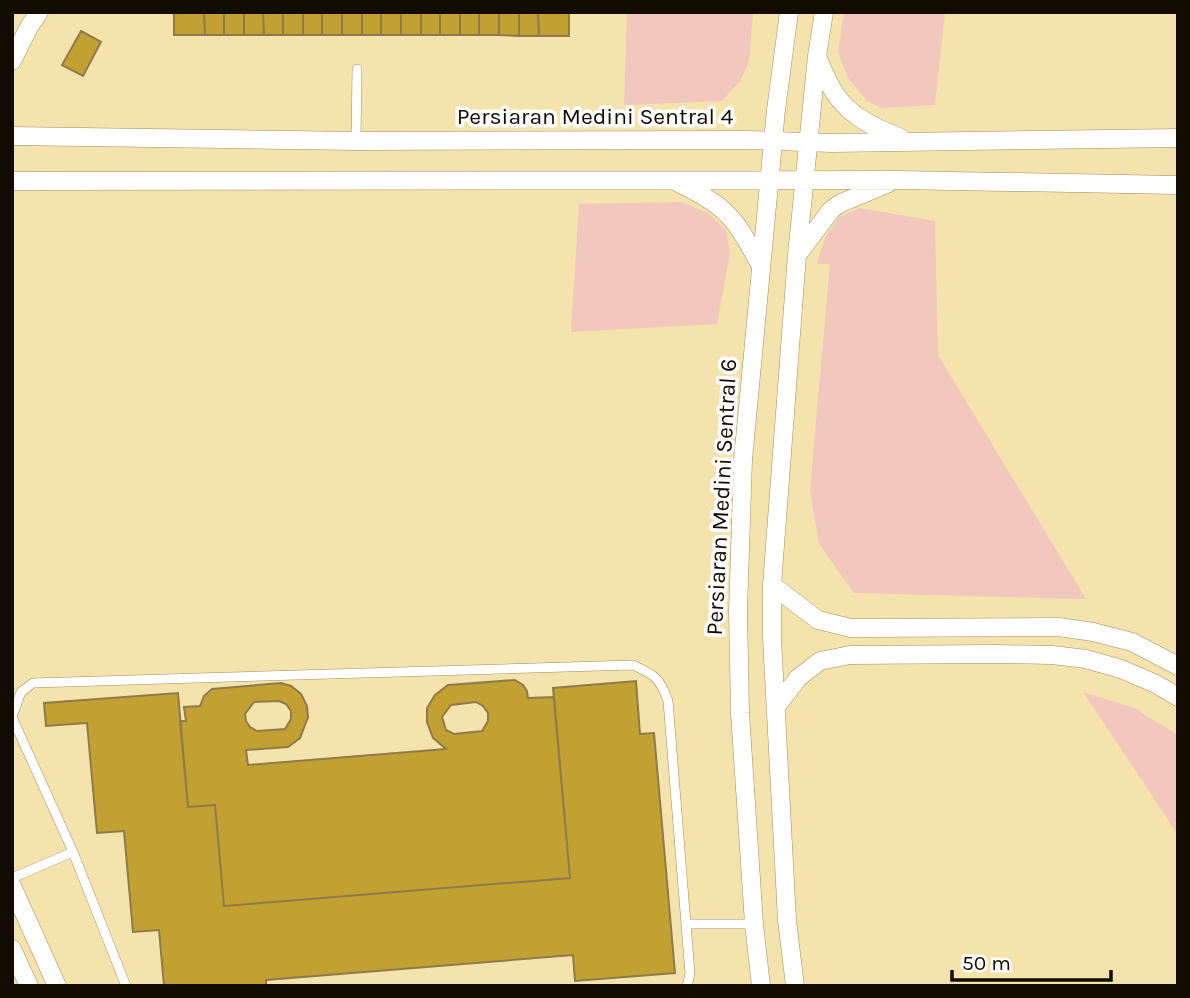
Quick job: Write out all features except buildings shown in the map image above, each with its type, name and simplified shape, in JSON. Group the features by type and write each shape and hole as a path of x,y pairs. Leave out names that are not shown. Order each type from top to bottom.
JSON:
{"street":[{"path":"12,61 39,12"},
{"name":"Persiaran Medini Sentral 6","path":"761,986 754,924 740,713 738,611 743,460 773,141 789,12"},
{"path":"795,986 787,920 772,638 772,584 797,255 824,12"},
{"path":"817,56 834,91 847,109 879,129 908,141"},
{"name":"Persiaran Medini Sentral 4","path":"12,136 356,141 808,142 1178,138"},
{"path":"797,255 831,210 841,202 898,180"},
{"path":"12,181 898,180 1178,185"},
{"path":"675,181 716,204 728,215 761,266"},
{"path":"772,584 818,620 851,628 1059,627 1132,642 1178,666"},
{"path":"997,654 999,627"},
{"path":"776,708 798,678 820,661 850,655 997,654 1086,659 1121,668 1178,696"},
{"path":"12,886 57,986"},
{"path":"12,949 29,986"}],"lane":[{"path":"356,141 357,69"},
{"path":"126,986 73,852 12,717 21,692 33,683 633,664 648,671 661,682 668,701 690,974 687,986"},
{"path":"12,878 73,852"},
{"path":"686,924 754,924"}],"shaded area":[{"path":"627,12 753,12 749,62 740,81 722,101 624,105"},
{"path":"844,12 945,12 935,105 882,108 867,101 848,78 838,52"},
{"path":"681,202 708,213 726,230 730,253 717,324 571,332 579,204"},
{"path":"860,208 935,221 938,355 1086,599 854,593 819,544 810,490 830,264 817,264 824,240 839,217"},
{"path":"1083,692 1134,708 1178,735 1178,835"}]}
